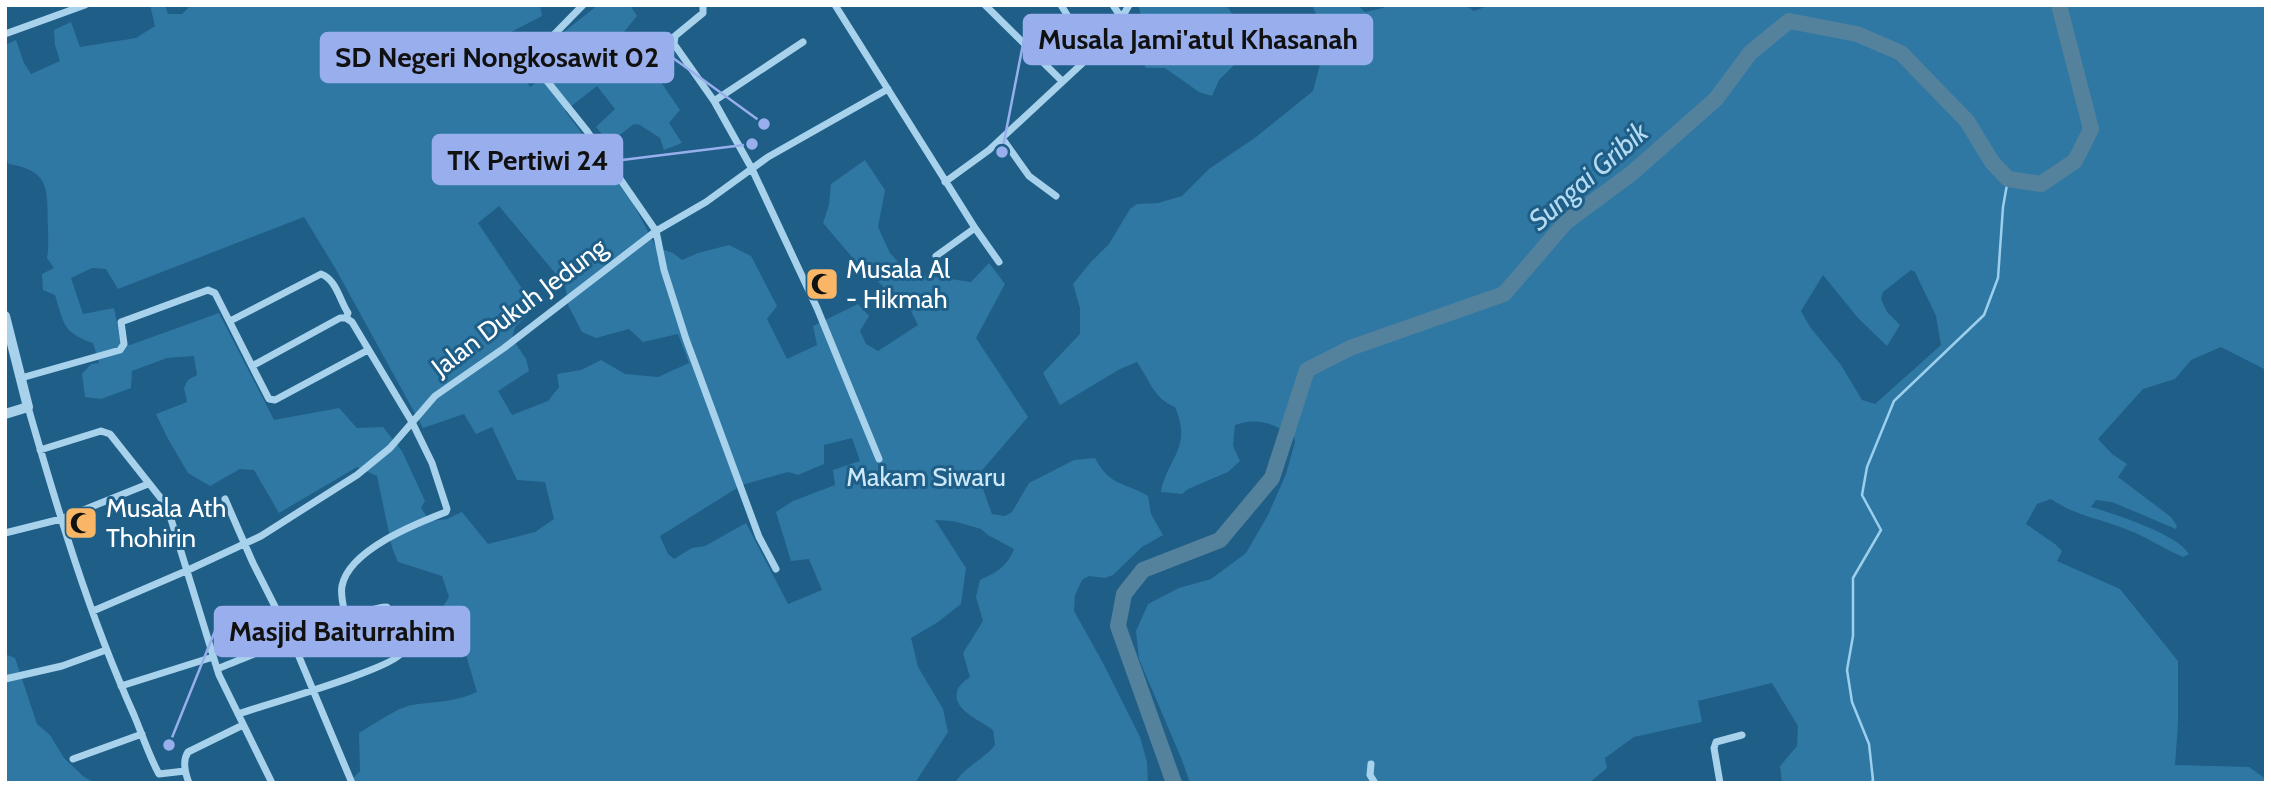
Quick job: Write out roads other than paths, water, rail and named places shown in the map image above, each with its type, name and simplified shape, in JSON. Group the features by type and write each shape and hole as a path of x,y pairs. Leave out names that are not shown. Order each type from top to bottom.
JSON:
{"street":[{"path":"5,34 85,5"},
{"path":"583,5 534,55 535,66 587,131 656,231 664,270 686,339 759,537 776,569"},
{"path":"703,5 703,13 673,41 714,101 752,169 817,308 879,459"},
{"path":"835,5 945,182 999,262"},
{"path":"985,5 1062,81"},
{"path":"1061,5 1072,23"},
{"path":"1113,5 1122,19"},
{"path":"945,182 1002,138 1101,46 1122,19 1129,5"},
{"path":"714,101 803,42"},
{"name":"Jalan Dukuh Jedung","path":"93,611 186,571 279,525 357,475 390,448 425,406 444,389 504,348 656,231 706,202 768,157 888,89"},
{"path":"1002,138 1030,176 1056,196"},
{"path":"936,256 975,228"},
{"path":"230,321 321,274 328,276 332,283 348,313 346,318"},
{"path":"21,378 120,350 124,344 121,322 208,290 215,293 269,399 275,401 368,349"},
{"path":"5,316 40,450 106,650 159,774 185,771"},
{"path":"252,366 340,318 346,318 352,322 412,422 432,463 447,511 407,528 359,559 349,570 342,585 346,618"},
{"path":"5,414 27,407"},
{"path":"40,450 101,431 106,432 115,438 167,506 217,668 272,783"},
{"path":"5,533 61,519 148,484"},
{"path":"225,499 292,640 352,783"},
{"path":"217,668 382,605 387,607 401,644 400,655 370,670 238,714"},
{"path":"5,679 62,666 106,650"},
{"path":"121,686 213,657"},
{"path":"189,783 185,771 188,752 243,725"},
{"path":"73,759 142,734"},
{"path":"1720,783 1714,748 1716,742 1742,735"},
{"path":"1371,764 1370,775 1375,783"}],"waterway":[{"name":"Sungai Gribik","path":"1174,783 1118,626 1124,594 1143,570 1220,540 1272,478 1307,370 1350,348 1504,294 1566,222 1632,173 1716,99 1750,53 1789,21 1857,34 1901,53 1967,121 1992,162 2008,179 2041,184 2075,161 2091,129 2059,5"},
{"path":"1871,783 1873,780 1869,744 1852,702 1847,670 1853,636 1853,578 1881,530 1862,495 1867,467 1894,401 1984,315 1998,278 2003,207 2008,179"}],"place":[{"name":"SD Negeri Nongkosawit 02","path":"764,124"},
{"name":"TK Pertiwi 24","path":"752,144"},
{"name":"Musala Jami'atul Khasanah","path":"1002,152"},
{"name":"Musala Al - Hikmah","path":"822,284"},
{"name":"Musala Ath Thohirin","path":"81,523"},
{"name":"Masjid Baiturrahim","path":"169,745"}],"park label":[{"name":"Makam Siwaru","path":"926,477"}]}
